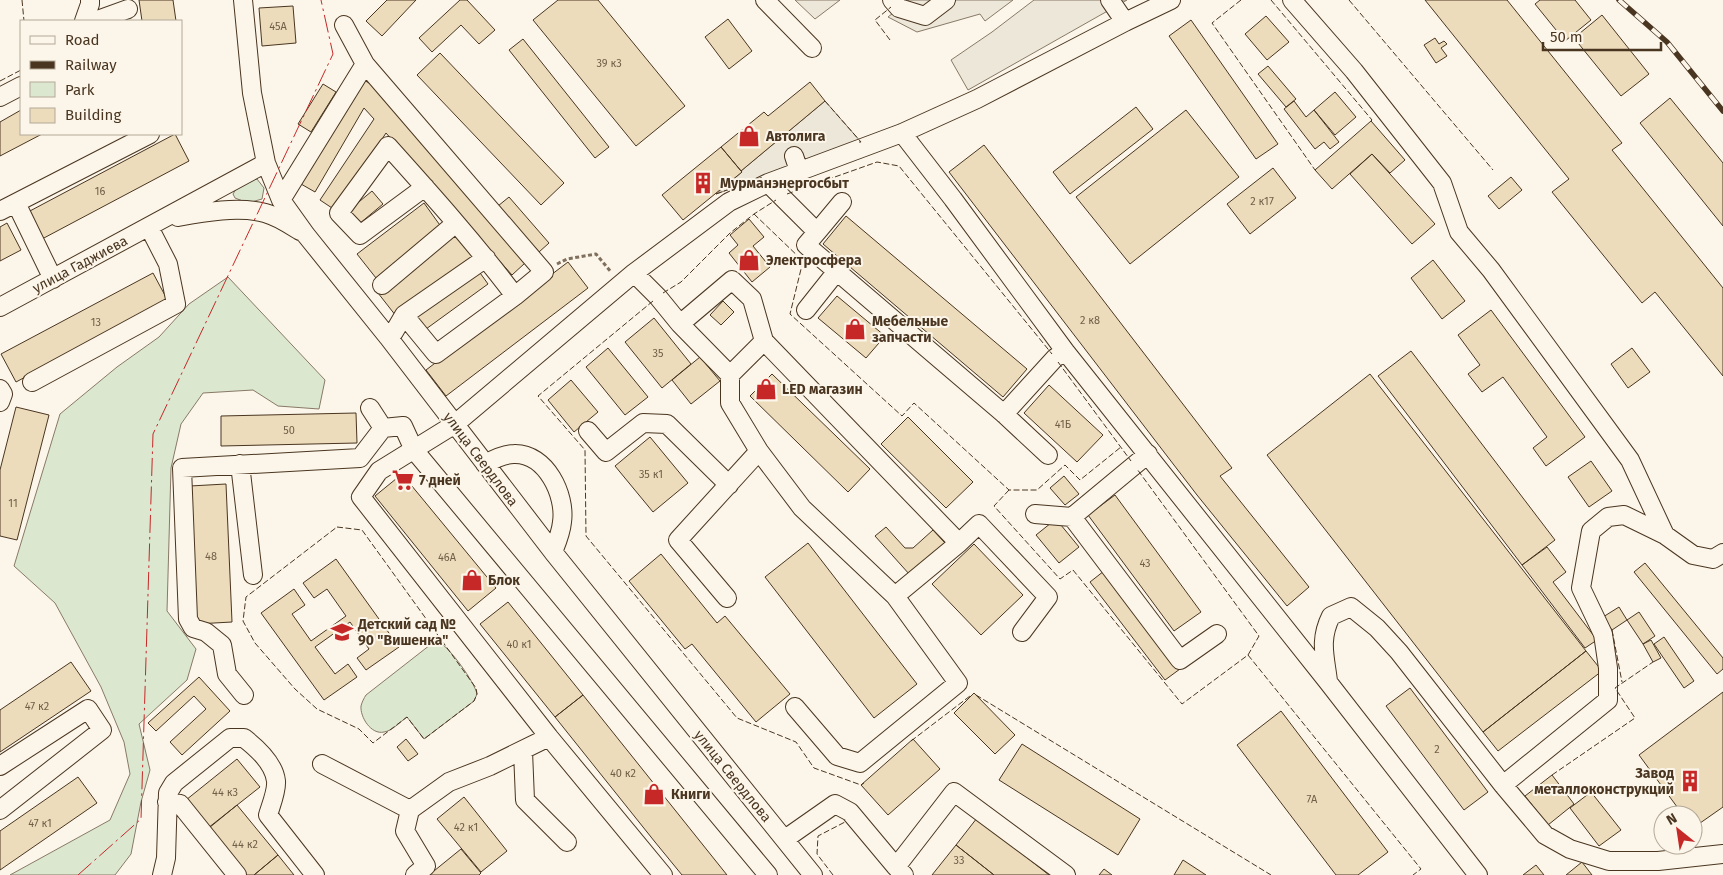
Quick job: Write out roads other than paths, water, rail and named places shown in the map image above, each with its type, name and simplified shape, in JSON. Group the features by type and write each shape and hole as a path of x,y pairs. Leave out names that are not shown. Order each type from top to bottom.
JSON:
{"street":[{"path":"84,20 90,0"},
{"name":"улица Свердлова","path":"242,0 252,93 266,163 282,200 306,236 388,337 553,552 812,875"},
{"path":"766,0 812,48"},
{"path":"892,0 899,8 925,16 946,0"},
{"path":"1110,0 1126,22"},
{"path":"663,875 549,738 361,496 379,471 455,424 628,279 729,202 768,184 797,164 902,134 977,99 1170,0"},
{"path":"1292,0 1354,71 1442,183 1459,232 1491,270 1630,460 1665,535"},
{"path":"98,20 127,10"},
{"path":"344,25 365,64 544,272 515,296 436,354 404,315"},
{"path":"282,200 365,64"},
{"path":"0,97 20,87"},
{"path":"902,134 953,199 1065,351 1328,682 1478,875"},
{"path":"0,211 147,135"},
{"path":"425,187 360,235 339,213 388,146 425,187 486,258 515,296"},
{"name":"улица Гаджиева","path":"0,307 266,163"},
{"path":"768,184 817,232"},
{"path":"842,202 806,244 1004,414 1048,455"},
{"path":"16,203 54,279"},
{"name":"улица Гаджиева","path":"155,224 200,213 258,212 274,216 306,236"},
{"path":"382,285 456,223"},
{"path":"32,382 176,304 168,264 155,224"},
{"path":"388,337 394,332 404,315 486,258"},
{"path":"806,310 837,270"},
{"path":"628,279 658,297 680,324 730,375 730,403 759,451 802,508 895,596 958,684 860,763 837,756 795,707"},
{"path":"680,324 732,280 752,299 764,341 959,543"},
{"path":"730,375 764,341"},
{"path":"1004,414 1055,358 1065,351"},
{"path":"370,408 383,428"},
{"path":"588,431 606,452 643,423 667,424 729,485"},
{"path":"244,695 221,669 222,646 206,632 193,628 188,619 182,468 360,458 383,428 403,426 414,450 768,875"},
{"path":"728,598 678,540 759,451"},
{"path":"485,464 498,457 515,454 534,459 546,470 559,492 562,506 563,521 553,552"},
{"path":"1035,514 1072,517 1148,454"},
{"path":"240,464 253,575"},
{"path":"1503,785 1608,700 1608,668 1603,634 1581,588 1591,531 1608,517 1624,515 1665,535 1693,555 1712,559 1723,553"},
{"path":"1072,517 1180,660 1217,634"},
{"path":"895,596 979,524 1048,597 1022,632"},
{"path":"1328,682 1323,638 1325,627 1331,616 1351,607 1377,628 1399,652 1503,785 1545,835 1570,849 1609,861 1658,861 1723,854"},
{"path":"0,766 88,708 102,730 0,810"},
{"path":"162,875 166,858 168,793 174,782 230,738 244,738 256,747 272,769 276,782 268,815 315,875"},
{"path":"415,875 426,866 405,831 410,810 449,782 549,738"},
{"path":"523,751 525,800 567,842"},
{"path":"322,764 410,810"},
{"path":"784,839 834,804 850,812 900,871 954,792 1066,875"},
{"path":"168,802 180,804 237,875"}],"railway":[{"path":"1619,0 1667,42 1723,111"}],"place":[{"name":"Автолига","path":"749,136"},
{"name":"Мурманэнергосбыт","path":"703,183"},
{"name":"Электросфера","path":"749,260"},
{"name":"Мебельные запчасти","path":"855,329"},
{"name":"LED магазин","path":"766,389"},
{"name":"7 дней","path":"403,480"},
{"name":"Блок","path":"472,580"},
{"name":"Детский сад № 90 \"Вишенка\"","path":"342,632"},
{"name":"Завод металлоконструкций","path":"1690,781"},
{"name":"Книги","path":"654,794"}]}
